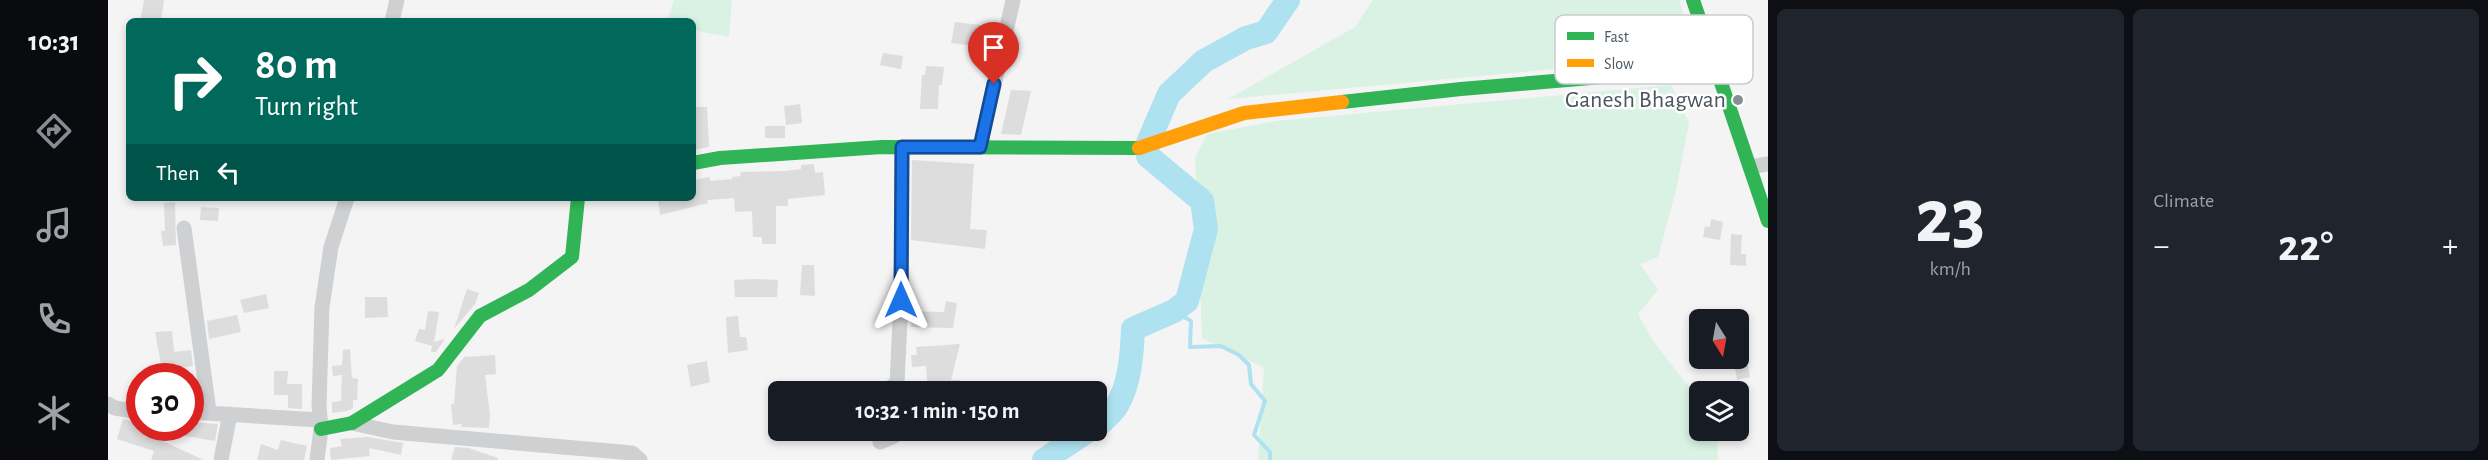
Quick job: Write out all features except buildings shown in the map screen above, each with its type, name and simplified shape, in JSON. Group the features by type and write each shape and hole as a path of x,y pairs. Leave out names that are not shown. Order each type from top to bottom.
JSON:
{"street":[{"path":"393,18 397,0"},
{"path":"980,147 1012,0"},
{"path":"1693,0 1698,15"},
{"path":"696,163 732,157 902,147 1134,149 1162,141 1209,122 1244,113 1555,81"},
{"path":"1723,84 1750,167 1764,198 1768,221"},
{"path":"897,381 901,300 902,147"},
{"path":"1750,167 1768,164"},
{"path":"317,460 320,425 322,307 331,247 346,201"},
{"path":"352,423 438,370 480,316 529,290 572,257 578,201"},
{"path":"184,228 209,411"},
{"path":"108,404 126,410"},
{"path":"204,411 320,425 352,423 393,432 632,453 640,460"},
{"path":"221,460 230,414"}],"green space":[{"path":"674,0 732,0 729,37 696,31 696,18 668,18"},
{"path":"1373,0 1679,0 1684,15 1555,15 1555,69 1228,99 1355,27"},
{"path":"1671,85 1689,123 1676,190 1658,257 1640,264 1658,290 1638,314 1653,341 1689,387 1689,441 1717,441 1718,460 1258,460 1264,368 1202,338 1195,158 1207,134 1276,121"}],"waterway":[{"path":"1107,417 1121,398 1127,379 1133,329 1174,311 1187,301 1206,229 1202,201 1148,156 1147,145 1169,94 1204,61 1246,38 1266,32 1288,0"},
{"path":"1174,311 1191,321 1190,347 1221,346 1239,355 1249,365 1251,384 1265,401 1254,435 1270,452 1270,460"},
{"path":"1044,460 1072,441"}],"traffic: fast":[{"path":"1693,0 1698,15"},
{"path":"1342,102 1555,81"},
{"path":"1722,84 1768,221"},
{"path":"696,162 720,158 882,147 1139,148"},
{"path":"321,429 352,423 438,370 480,316 529,290 572,257 578,201"}],"traffic: slow":[{"path":"1139,148 1244,113 1342,102"}],"place":[{"name":"Ganesh Bhagwan","path":"1738,100"}],"route":[{"path":"901,300 902,147 980,147 994,84"}]}
